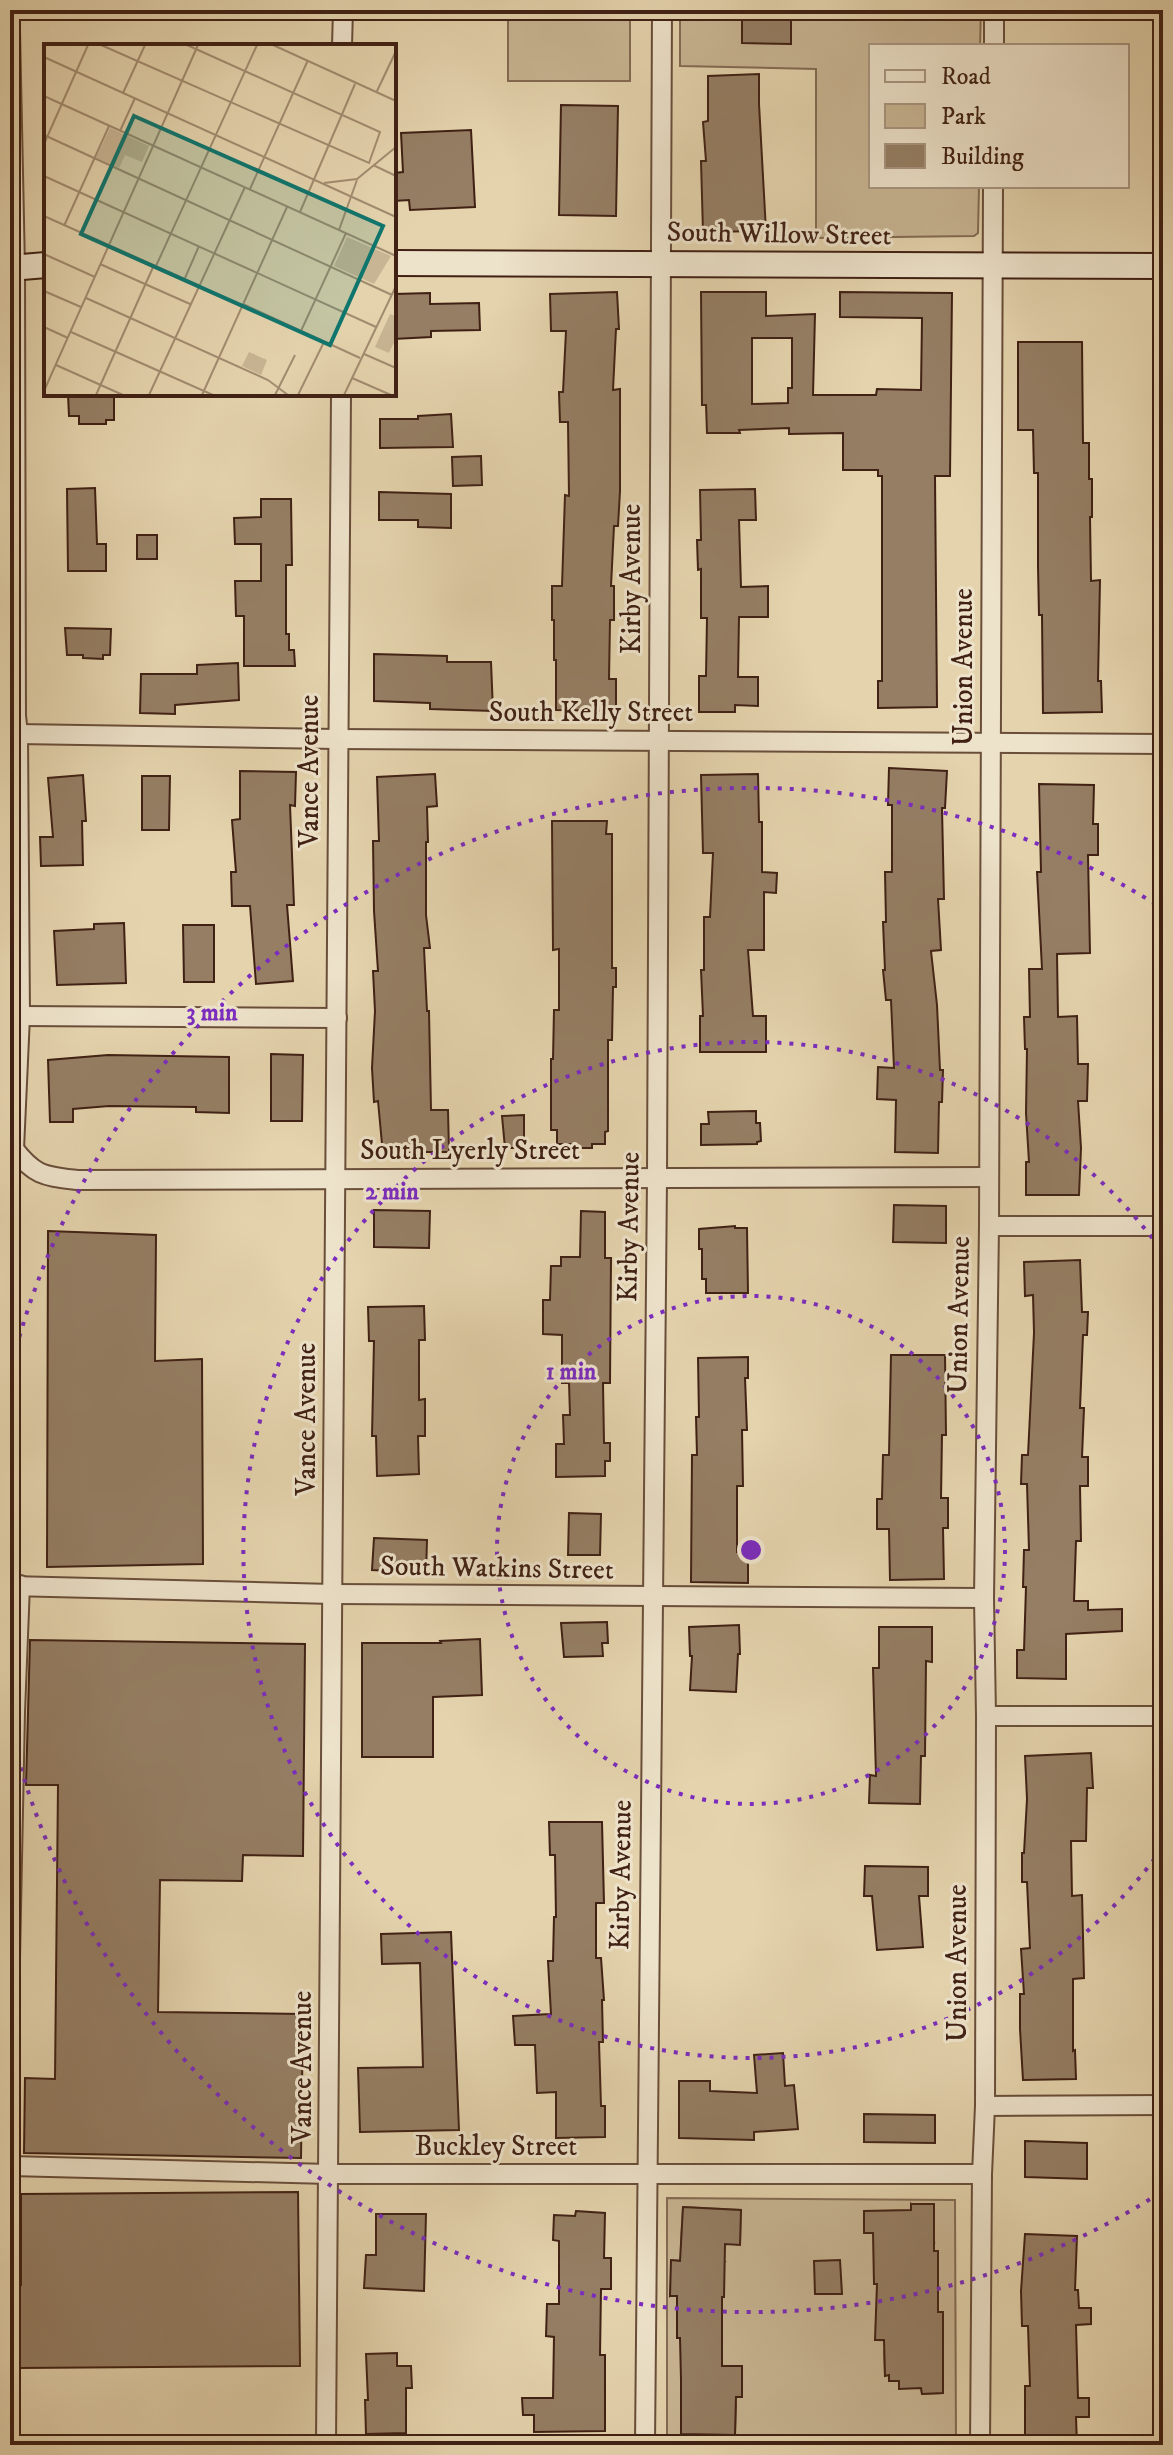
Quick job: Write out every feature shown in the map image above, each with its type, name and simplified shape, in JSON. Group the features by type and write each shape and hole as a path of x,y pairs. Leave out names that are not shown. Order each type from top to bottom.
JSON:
{"main road":[{"name":"South Willow Street","path":"396,263 1163,266"},
{"path":"12,268 44,265"}],"street":[{"path":"342,44 343,10"},
{"name":"Kirby Avenue","path":"645,2445 657,1178 662,10"},
{"path":"994,10 994,44"},
{"path":"10,30 20,1016 12,1149"},
{"name":"Union Avenue","path":"980,2445 985,2106 984,1598 989,1226 993,188"},
{"name":"Vance Avenue","path":"326,2445 341,396"},
{"name":"South Kelly Street","path":"15,722 337,739 1163,744"},
{"path":"20,1016 337,1018"},
{"name":"South Lyerly Street","path":"12,1149 27,1167 46,1176 77,1180 989,1177"},
{"path":"989,1226 1163,1226"},
{"path":"10,1958 15,1586"},
{"name":"South Watkins Street","path":"15,1586 652,1598 984,1598"},
{"path":"986,1716 1163,1716"},
{"path":"985,2106 1163,2105"},
{"name":"Buckley Street","path":"10,2166 329,2174 982,2174"}],"green space":[{"path":"508,10 630,10 630,81 508,81"},
{"path":"680,10 981,10 980,44 869,44 869,188 979,188 978,233 974,236 816,238 816,69 680,66"},
{"path":"667,2198 955,2200 956,2445 667,2445","holes":["911,2204 934,2242 875,2233 911,2210","683,2207 741,2210 740,2244 681,2242","874,2251 937,2284 874,2283","672,2260 724,2262 670,2296","677,2306 722,2306 722,2338 677,2338","934,2312 943,2312 942,2342 875,2340","884,2351 907,2351 942,2363 943,2393 922,2394 921,2388 889,2381 889,2375 885,2375","681,2403 736,2404 735,2435 681,2434"]}],"building":[{"path":"742,10 770,10 770,17 791,17 791,44 742,43"},
{"path":"759,74 766,231 703,232 701,161 706,161 703,122 708,121 708,76"},
{"path":"561,105 618,106 616,216 559,215"},
{"path":"471,130 475,207 410,210 409,200 396,201 396,173 403,172 401,133"},
{"path":"617,292 619,329 616,329 613,390 620,389 620,491 618,526 614,526 611,586 614,586 614,620 610,620 609,679 616,679 616,711 556,710 552,586 562,586 565,495 569,496 568,422 560,422 559,392 563,392 566,331 551,331 550,294"},
{"path":"701,292 766,292 766,316 815,314 813,395 876,395 877,389 921,390 922,318 840,317 840,292 952,293 950,476 935,476 937,707 878,708 878,681 882,681 882,476 878,476 878,470 843,470 843,433 789,434 789,428 707,433 706,405 702,405","holes":["752,338 792,338 792,388 788,388 788,403 752,404"]},
{"path":"430,293 430,304 479,303 480,330 431,331 431,337 396,339 396,294"},
{"path":"1018,342 1082,342 1083,443 1089,443 1089,479 1092,479 1091,581 1100,580 1098,681 1101,681 1102,712 1043,713 1038,473 1034,473 1033,430 1018,430"},
{"path":"68,396 114,396 114,420 106,420 106,424 79,424 79,416 69,416"},
{"path":"451,414 453,447 380,448 380,419 418,419 418,416"},
{"path":"481,456 482,485 453,486 452,457"},
{"path":"95,488 97,544 106,544 106,571 68,571 67,489"},
{"path":"755,489 756,520 739,520 741,587 768,586 768,617 739,617 738,677 758,677 758,706 735,705 735,712 699,712 699,676 706,676 707,618 701,618 701,569 698,570 700,490"},
{"path":"379,492 451,494 451,528 418,527 418,520 379,520"},
{"path":"261,499 291,499 292,565 286,565 286,634 289,634 289,650 294,650 295,666 244,666 244,616 236,616 235,581 261,581 261,544 235,544 234,518 261,517"},
{"path":"137,535 157,535 157,559 137,559"},
{"path":"65,628 111,629 110,655 103,655 103,659 67,655"},
{"path":"374,654 447,656 447,662 491,662 493,711 430,709 430,703 374,701"},
{"path":"238,663 239,700 175,705 175,714 140,713 141,674 197,674 197,665"},
{"path":"889,768 947,771 945,808 942,808 944,899 938,899 941,950 931,951 940,1070 943,1070 938,1153 895,1152 896,1100 877,1099 878,1067 894,1068 891,1000 886,1000 883,970 885,872 892,872"},
{"path":"240,771 296,772 295,806 290,805 294,905 287,905 293,981 256,984 250,906 232,906 231,872 236,872 232,820 240,819"},
{"path":"435,774 437,806 427,807 426,915 430,948 424,948 431,1110 448,1110 449,1152 386,1152 382,1144 378,1101 374,1102 372,1068 375,1011 373,971 378,971 373,841 379,841 377,777"},
{"path":"758,774 762,872 777,873 776,893 764,892 764,950 748,950 753,1016 766,1016 766,1052 700,1052 704,917 710,917 713,853 703,853 701,775"},
{"path":"83,775 86,821 82,821 83,865 41,866 40,837 53,837 48,778"},
{"path":"142,776 170,776 169,830 142,830"},
{"path":"1039,784 1094,785 1093,824 1098,824 1098,855 1088,855 1090,953 1057,954 1058,1017 1077,1016 1078,1064 1088,1064 1087,1101 1078,1101 1081,1148 1079,1195 1026,1195 1026,1162 1029,1162 1024,1017 1030,1017 1029,969 1042,969 1037,872 1041,872"},
{"path":"552,821 607,821 606,834 612,834 612,968 616,968 616,987 613,987 612,1040 608,1040 608,1131 605,1132 605,1144 592,1144 592,1148 557,1144 557,1130 551,1130 554,1010 559,1010 559,949 553,950"},
{"path":"124,923 126,983 57,985 54,931 94,929 94,924"},
{"path":"183,925 214,925 214,982 184,982"},
{"path":"271,1054 303,1055 302,1121 271,1121"},
{"path":"108,1055 229,1057 229,1113 196,1112 196,1107 109,1106 73,1109 73,1122 50,1122 48,1060"},
{"path":"756,1111 761,1141 757,1144 701,1145 701,1124 709,1124 708,1112"},
{"path":"524,1115 524,1148 505,1148 502,1116"},
{"path":"894,1205 946,1206 946,1243 893,1242"},
{"path":"374,1210 430,1211 429,1248 374,1247"},
{"path":"581,1211 605,1212 605,1258 611,1258 610,1383 603,1383 604,1443 610,1443 610,1461 605,1461 605,1476 556,1477 556,1444 564,1444 563,1415 570,1415 569,1383 562,1383 562,1335 543,1334 543,1300 550,1300 551,1266 561,1266 561,1257 580,1257"},
{"path":"747,1228 748,1293 706,1293 706,1279 702,1279 699,1229"},
{"path":"48,1231 156,1235 155,1361 202,1359 203,1564 47,1567"},
{"path":"1080,1260 1082,1312 1088,1312 1087,1335 1083,1335 1080,1408 1084,1408 1082,1457 1088,1457 1088,1486 1080,1486 1081,1541 1076,1541 1074,1601 1088,1601 1088,1610 1122,1609 1122,1631 1066,1634 1066,1679 1017,1678 1017,1650 1024,1650 1024,1550 1029,1550 1027,1484 1021,1484 1022,1455 1028,1455 1034,1333 1033,1295 1025,1296 1024,1262"},
{"path":"424,1306 425,1340 419,1340 419,1400 425,1399 425,1436 418,1436 419,1474 377,1476 376,1436 372,1436 374,1341 369,1341 368,1307"},
{"path":"891,1355 945,1355 946,1435 942,1435 941,1498 948,1498 948,1528 943,1528 944,1579 890,1580 889,1529 877,1529 877,1499 882,1499 883,1455 889,1455"},
{"path":"748,1357 748,1378 745,1378 747,1430 742,1430 743,1486 737,1486 737,1552 748,1552 748,1583 691,1582 692,1455 697,1455 698,1358"},
{"path":"569,1513 601,1514 600,1555 568,1555"},
{"path":"374,1538 427,1540 426,1573 372,1570"},
{"path":"607,1622 608,1643 602,1643 603,1656 564,1657 561,1623"},
{"path":"739,1625 736,1692 690,1690 692,1656 689,1627"},
{"path":"879,1627 932,1627 932,1662 926,1661 925,1756 921,1756 920,1804 869,1803 870,1775 876,1776 873,1668 879,1668"},
{"path":"480,1639 482,1695 433,1697 433,1757 362,1757 362,1643 441,1643"},
{"path":"30,1640 305,1644 303,1856 243,1855 242,1881 160,1880 158,2012 303,2014 301,2158 24,2153 25,2078 55,2079 58,1785 26,1785"},
{"path":"1091,1753 1093,1788 1087,1788 1086,1841 1071,1841 1072,1896 1082,1895 1084,1978 1073,1979 1076,2079 1023,2080 1021,1949 1030,1948 1027,1882 1022,1882 1027,1799 1025,1756"},
{"path":"549,1822 602,1822 604,1903 596,1903 596,1958 601,1958 604,2000 603,2042 599,2042 605,2137 556,2138 556,2092 537,2093 535,2045 515,2045 513,2016 551,2014 548,1961 553,1961 556,1917 555,1855 550,1855"},
{"path":"865,1866 928,1867 928,1896 919,1896 923,1947 877,1950 872,1896 864,1896"},
{"path":"451,1932 459,2130 360,2132 358,2068 423,2067 420,1963 382,1964 381,1934"},
{"path":"783,2053 785,2086 794,2085 798,2129 754,2132 754,2140 679,2138 679,2081 710,2081 710,2091 757,2093 754,2055"},
{"path":"864,2114 935,2115 935,2143 864,2142"},
{"path":"1025,2141 1087,2143 1087,2179 1025,2177"},
{"path":"298,2192 300,2366 18,2368 21,2194"},
{"path":"911,2204 934,2204 938,2312 943,2312 943,2393 922,2394 921,2388 899,2389 899,2381 889,2381 889,2375 885,2376 884,2340 875,2340 877,2284 874,2284 873,2233 864,2233 864,2211 911,2210"},
{"path":"683,2207 741,2210 740,2245 725,2244 722,2297 722,2366 742,2366 742,2397 736,2397 735,2435 681,2434 677,2296 670,2296 671,2260 680,2261"},
{"path":"576,2211 605,2213 604,2258 611,2258 611,2289 601,2289 600,2355 605,2355 605,2431 534,2432 534,2415 523,2415 522,2398 553,2398 554,2337 546,2336 547,2304 559,2304 559,2241 553,2240 554,2215 575,2216"},
{"path":"376,2214 426,2214 424,2291 364,2288 366,2255 376,2255"},
{"path":"1025,2234 1077,2236 1075,2290 1078,2290 1079,2308 1091,2308 1091,2324 1076,2325 1078,2398 1089,2398 1089,2417 1076,2417 1077,2445 1025,2445 1025,2386 1030,2386 1028,2326 1022,2326"},
{"path":"840,2260 842,2294 815,2294 814,2261"},
{"path":"397,2353 397,2366 411,2366 412,2388 406,2388 406,2433 366,2434 366,2354"}]}
